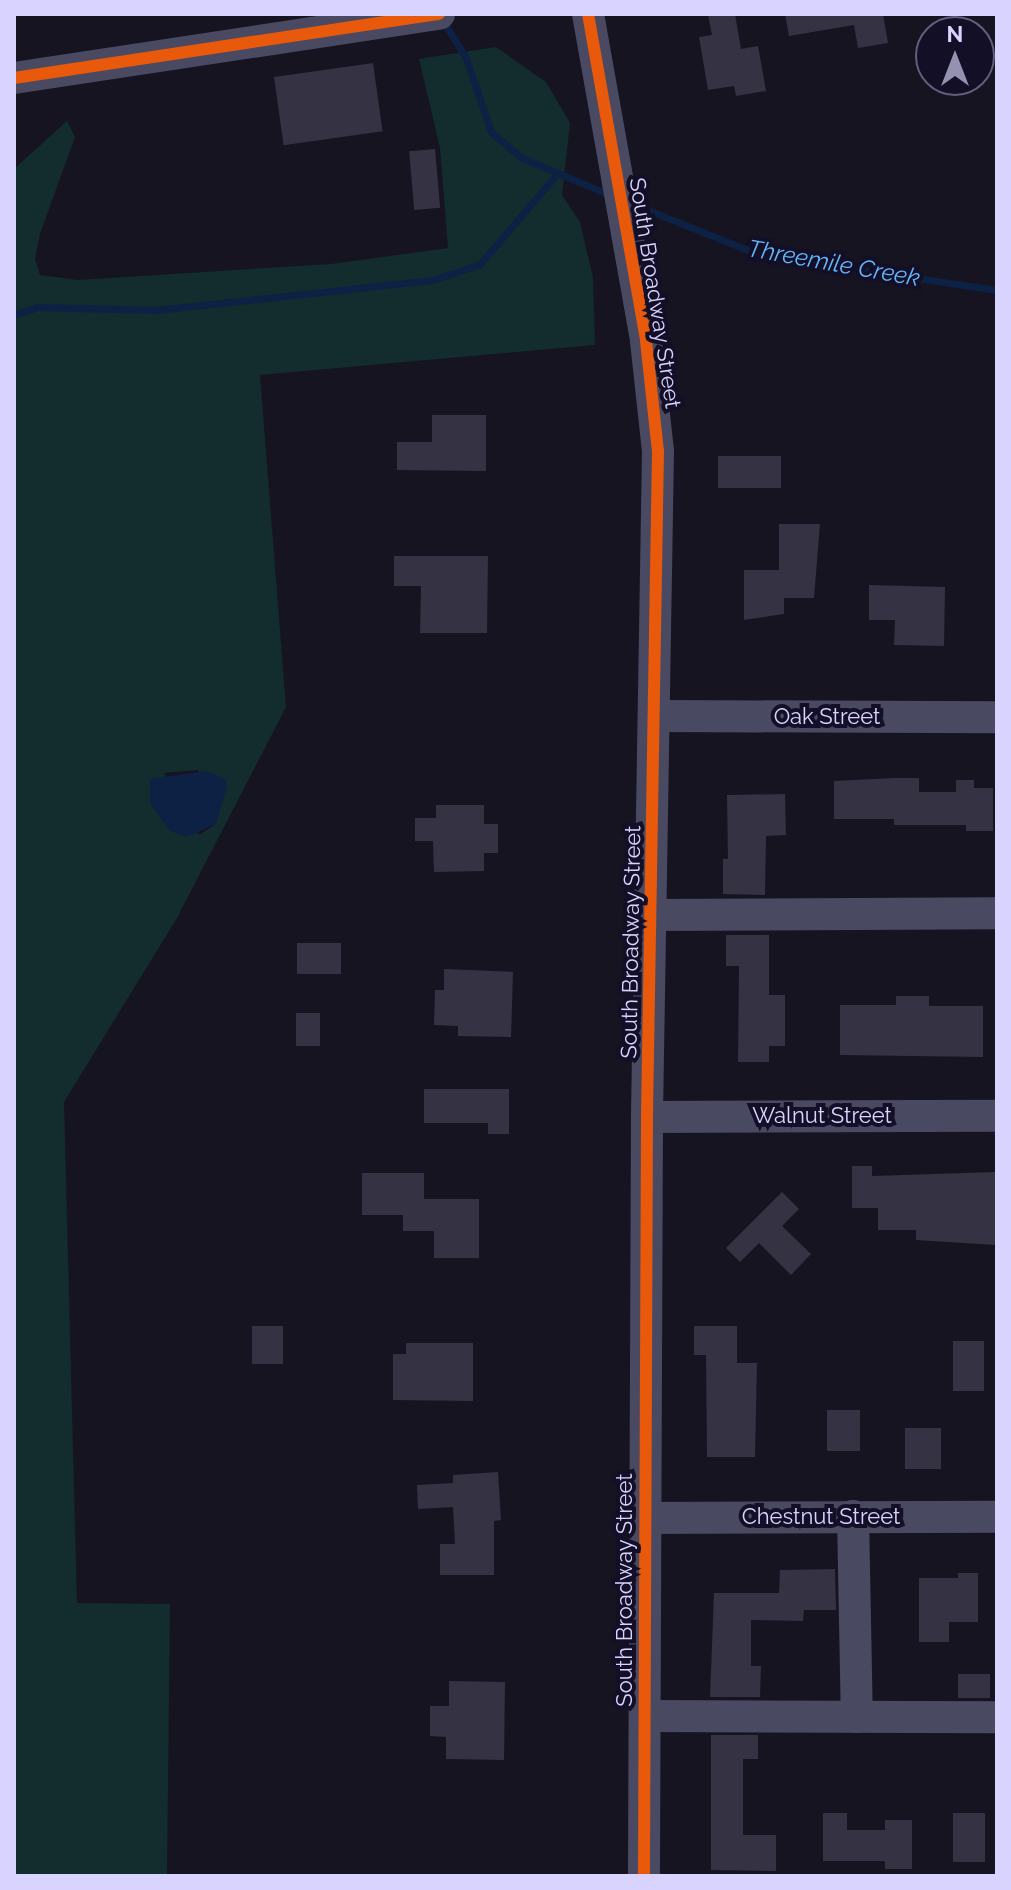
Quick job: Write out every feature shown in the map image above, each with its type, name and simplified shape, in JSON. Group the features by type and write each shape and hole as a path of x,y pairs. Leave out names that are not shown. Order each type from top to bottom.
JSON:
{"street":[{"path":"14,78 439,14"},
{"name":"South Broadway Street","path":"588,14 636,289 658,451 647,1117 644,1876"},
{"name":"Oak Street","path":"656,716 997,717"},
{"path":"652,915 997,913"},
{"name":"Walnut Street","path":"647,1117 997,1116"},
{"path":"853,1516 857,1717"},
{"name":"Chestnut Street","path":"645,1518 997,1517"},
{"path":"645,1716 997,1717"}],"green space":[{"path":"496,47 546,82 570,123 562,195 580,222 593,278 595,345 260,375 286,707 177,918 64,1102 77,1603 170,1604 167,1876 14,1876 14,169 67,121 75,137 40,234 35,259 40,275 78,280 331,264 448,248 440,148 419,59","holes":["198,770 216,824 199,835 164,773"]}],"water":[{"path":"207,771 225,779 227,786 216,824 187,837 170,831 150,803 150,779"}],"building":[{"path":"708,14 735,14 741,49 758,46 766,91 736,96 734,86 708,90 699,37 712,35"},
{"path":"785,14 883,14 888,43 858,48 854,25 789,36"},
{"path":"373,63 383,131 284,145 274,77"},
{"path":"435,149 440,208 414,210 409,151"},
{"path":"432,415 486,415 486,471 397,470 397,442 432,442"},
{"path":"718,456 781,456 781,488 718,488"},
{"path":"779,524 820,524 814,598 784,598 784,614 744,620 744,570 779,570"},
{"path":"394,556 488,556 487,633 420,633 421,586 394,586"},
{"path":"869,585 945,587 944,646 894,645 895,620 869,620"},
{"path":"919,778 919,792 956,792 956,780 974,780 974,788 993,788 993,831 966,831 966,825 894,825 894,819 834,819 834,781"},
{"path":"785,794 786,835 766,836 765,895 723,894 723,859 728,859 727,795"},
{"path":"436,805 484,805 484,824 498,824 498,853 484,853 484,871 434,872 433,841 415,841 415,818 436,818"},
{"path":"726,935 769,935 769,995 785,995 785,1046 769,1046 769,1062 738,1062 739,966 726,966"},
{"path":"297,943 341,943 341,974 297,974"},
{"path":"444,969 513,972 511,1037 458,1036 458,1026 434,1025 435,990 444,990"},
{"path":"896,996 929,996 929,1006 983,1006 983,1057 840,1055 840,1005 896,1005"},
{"path":"296,1013 320,1013 320,1046 296,1046"},
{"path":"424,1089 509,1089 509,1134 488,1134 488,1123 424,1123"},
{"path":"852,1166 872,1166 872,1176 996,1172 996,1245 916,1240 916,1230 878,1230 878,1208 852,1208"},
{"path":"362,1173 424,1173 424,1199 479,1199 479,1258 434,1258 434,1231 403,1231 403,1215 362,1215"},
{"path":"782,1192 799,1209 782,1226 811,1254 791,1275 759,1243 740,1262 726,1248"},
{"path":"252,1326 283,1326 283,1364 252,1364"},
{"path":"694,1326 737,1326 737,1363 757,1363 755,1457 707,1457 706,1355 694,1355"},
{"path":"953,1341 984,1341 984,1391 953,1391"},
{"path":"406,1343 473,1343 473,1401 393,1400 393,1354 406,1354"},
{"path":"827,1410 860,1410 860,1451 827,1451"},
{"path":"905,1428 941,1428 941,1469 905,1469"},
{"path":"498,1472 501,1520 494,1521 494,1575 440,1575 440,1544 455,1544 453,1507 418,1509 417,1485 453,1483 453,1475"},
{"path":"835,1569 836,1610 804,1610 803,1621 751,1620 751,1666 761,1666 760,1697 710,1697 714,1593 779,1593 780,1570"},
{"path":"958,1573 978,1573 978,1622 949,1622 949,1642 919,1642 919,1578 958,1578"},
{"path":"958,1674 990,1674 990,1698 958,1698"},
{"path":"449,1681 505,1682 504,1760 446,1759 446,1737 430,1736 430,1706 449,1706"},
{"path":"711,1735 758,1735 758,1759 743,1759 743,1835 776,1835 776,1871 711,1870"},
{"path":"823,1813 847,1813 847,1830 885,1830 885,1820 912,1820 912,1869 885,1869 885,1861 823,1861"},
{"path":"953,1813 985,1813 985,1862 953,1862"}],"waterway":[{"name":"Threemile Creek","path":"442,19 466,58 491,132 522,158 610,195"},
{"path":"14,315 37,307 156,310 433,280 480,264 557,174"},
{"name":"Threemile Creek","path":"633,204 760,255 997,290"}],"cycle path":[{"path":"14,78 439,14"},
{"path":"588,14 646,341 658,451 647,1117 644,1876"}]}
